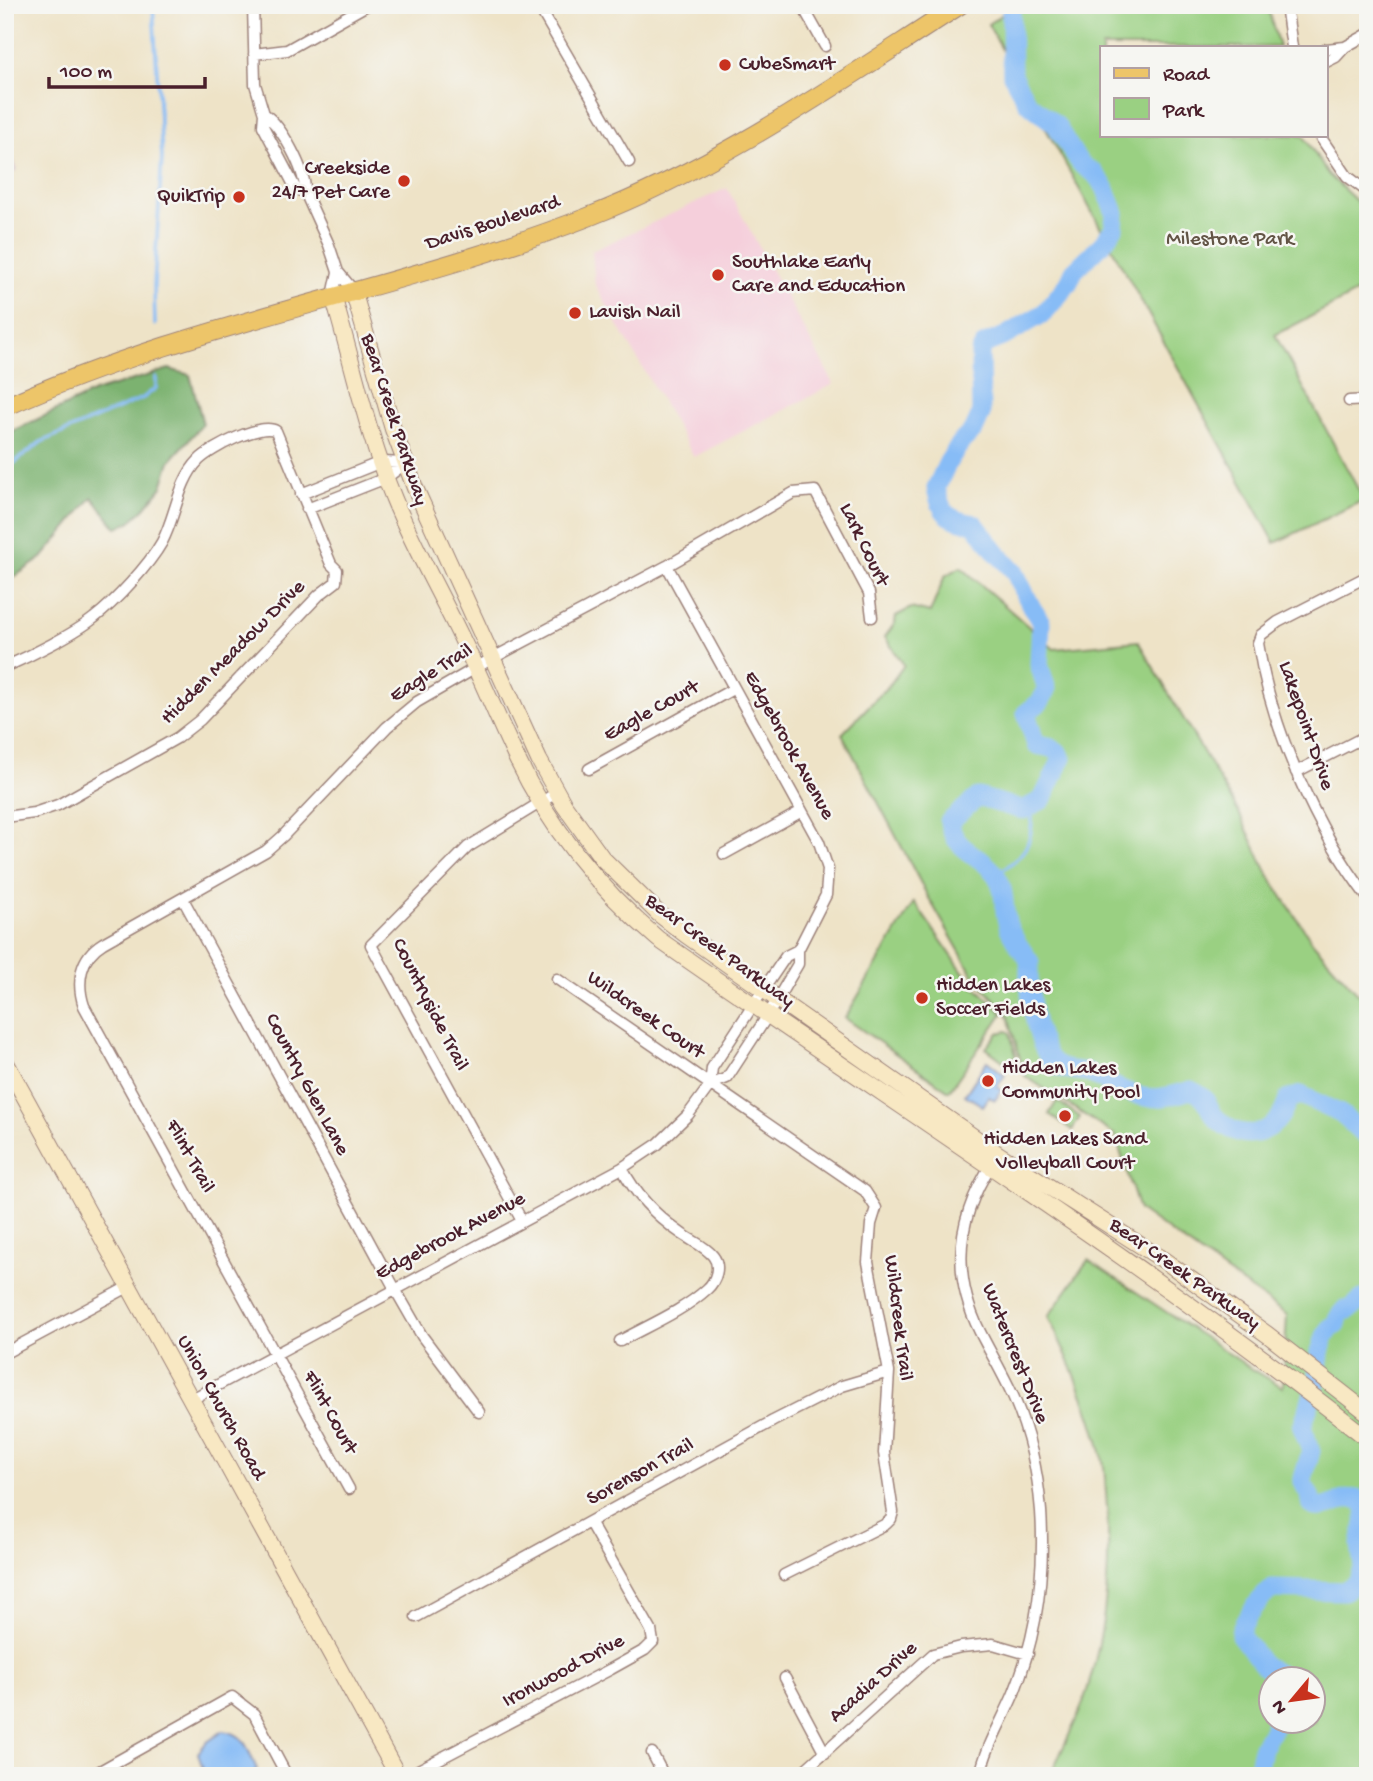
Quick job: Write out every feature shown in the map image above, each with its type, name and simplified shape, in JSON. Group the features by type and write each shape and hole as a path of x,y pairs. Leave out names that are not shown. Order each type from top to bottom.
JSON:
{"main road":[{"name":"Davis Boulevard","path":"5,407 107,366 353,290 509,246 643,194 726,153 799,111 948,7"},
{"name":"Bear Creek Parkway","path":"353,290 393,429 406,463 522,725 556,793 599,854 651,906 686,935 1271,1362 1368,1439"},
{"name":"Bear Creek Parkway","path":"333,296 386,478 404,523 540,802 569,846 621,906 658,939 768,1015 994,1160 1165,1261 1268,1335 1368,1413"},
{"name":"Union Church Road","path":"5,1061 398,1776"}],"street":[{"name":"Bear Creek Parkway","path":"253,5 256,93 264,114 273,120 306,178 305,192 338,272 353,290"},
{"path":"254,54 288,50 368,5"},
{"path":"538,5 629,162"},
{"path":"802,5 825,46"},
{"path":"1286,5 1292,46"},
{"path":"1328,61 1368,34"},
{"path":"1328,49 1345,47"},
{"path":"1320,136 1347,176 1368,192"},
{"name":"Bear Creek Parkway","path":"333,296 338,272"},
{"path":"1349,401 1368,400"},
{"name":"Hidden Meadow Drive","path":"5,667 93,619 143,568 161,544 186,478 201,458 215,448 264,428 273,429 278,434 307,509 331,564 337,570 334,584 318,595 205,714 177,738 58,805 34,813 5,817"},
{"path":"301,494 381,462 406,463"},
{"path":"307,509 386,478 406,463"},
{"name":"Eagle Trail","path":"80,974 89,956 98,946 266,851 401,713 426,696 667,566 793,493 815,491"},
{"name":"Lark Court","path":"815,491 869,593 872,617"},
{"name":"Edgebrook Avenue","path":"192,1399 622,1168 669,1134 710,1085 727,1077 768,1015 797,964 798,950 826,895 828,869 819,842 667,566"},
{"name":"Lakepoint Drive","path":"1368,576 1278,622 1261,635 1258,643 1274,705 1296,772 1325,833 1368,898"},
{"name":"Eagle Court","path":"589,769 733,688"},
{"path":"1296,772 1368,735"},
{"name":"Countryside Trail","path":"522,1221 371,945 462,852 556,793"},
{"path":"724,853 802,811"},
{"name":"Country Glen Lane","path":"183,899 422,1336 479,1412"},
{"name":"Edgebrook Avenue","path":"710,1085 712,1068 786,956 798,950"},
{"name":"Flint Trail","path":"80,974 80,991 84,1006 275,1355"},
{"name":"Wildcreek Court","path":"557,979 710,1085"},
{"name":"Wildcreek Trail","path":"710,1085 871,1198 876,1208 871,1224 867,1262 889,1372 884,1453 893,1512 886,1524 784,1575"},
{"name":"Watercrest Drive","path":"980,1776 1028,1654 1041,1572 1041,1510 1026,1434 1014,1399 970,1309 961,1259 965,1218 976,1189 994,1160"},
{"path":"620,1341 693,1300 710,1287 718,1270 715,1257 705,1248 683,1235 649,1208 622,1168"},
{"path":"5,1353 128,1287"},
{"name":"Flint Court","path":"275,1355 349,1489"},
{"name":"Sorenson Trail","path":"416,1617 842,1386 889,1372"},
{"name":"Ironwood Drive","path":"407,1776 611,1669 645,1650 653,1642 651,1630 590,1523"},
{"name":"Acadia Drive","path":"798,1776 933,1654 961,1647 993,1644 1028,1654"},
{"path":"785,1678 825,1753"},
{"path":"91,1776 232,1697 254,1714 287,1776"},
{"path":"652,1753 664,1776"}],"shaded area":[{"path":"5,145 18,170 5,177"},
{"path":"727,188 834,384 694,457 595,285 592,251"}],"green space":[{"name":"Milestone Park","path":"1016,5 1267,5 1279,46 1100,46 1100,136 1304,136 1328,174 1368,212 1368,287 1275,335 1364,500 1275,543 988,24"},
{"path":"169,369 190,375 203,424 170,461 162,487 130,522 117,528 92,497 42,558 5,583 5,435 94,392"},
{"path":"961,567 1054,649 1138,641 1239,813 1269,876 1313,943 1368,1005 1368,1776 1050,1776 1081,1708 1096,1656 1105,1602 1108,1520 1104,1465 1092,1420 1048,1317 1088,1260 1283,1387 1287,1315 1139,1210 1115,1135 1025,1076 1007,1012 976,980 926,893 842,734 891,683 904,665 885,637 895,623 896,616 911,608 930,613 945,576"},
{"name":"Hidden Lakes Soccer Fields","path":"914,902 971,983 1003,1013 949,1091 845,1018"},
{"path":"998,1033 1010,1033 1016,1055 1007,1064 986,1048"},
{"name":"Hidden Lakes Sand Volleyball Court","path":"1057,1101 1080,1117 1072,1130 1049,1114"}],"water":[{"name":"Hidden Lakes Community Pool","path":"987,1061 1005,1075 997,1087 1002,1090 995,1100 989,1097 983,1106 965,1095"},
{"path":"223,1731 231,1732 242,1739 257,1769 251,1776 205,1776 198,1753 206,1743"}],"waterway":[{"path":"153,5 162,157 154,285 155,325"},
{"path":"1011,5 1012,75 1027,102 1056,125 1082,165 1094,173 1105,187 1115,213 1114,228 1102,244 1074,271 1068,284 1044,313 1005,336 985,344 980,352 981,414 974,430 962,441 948,462 936,488 941,505 948,515 975,524 1014,571 1041,622 1039,664 1047,690 1040,702 1026,713 1036,745 1055,750 1062,759 1042,800 1023,810 978,797 949,822 952,832 963,847 990,868 999,881 1009,928 1030,962 1029,984 1034,1015 1042,1045 1054,1064 1065,1069 1089,1073 1144,1097 1170,1096 1191,1090 1206,1100 1212,1114 1226,1126 1248,1134 1268,1128 1283,1112 1288,1099 1301,1095 1341,1114 1368,1138"},
{"path":"5,470 41,442 143,398 156,388 156,377"},
{"path":"996,874 1015,860 1026,846 1031,829 1032,805"},
{"path":"1265,1666 1240,1635 1244,1623 1262,1598 1272,1589 1344,1591 1357,1582 1363,1566 1360,1545 1366,1513 1365,1503 1352,1499 1326,1507 1312,1506 1302,1482 1311,1451 1302,1427 1317,1381 1320,1352 1325,1336 1331,1327 1337,1324 1344,1310 1349,1310 1362,1299 1368,1299"},
{"path":"1256,1776 1262,1749 1269,1736"}],"place":[{"name":"CubeSmart","path":"725,65"},
{"name":"Creekside 24/7 Pet Care","path":"404,181"},
{"name":"QuikTrip","path":"239,197"},
{"name":"Southlake Early Care and Education","path":"718,275"},
{"name":"Lavish Nail","path":"575,313"},
{"name":"Hidden Lakes Soccer Fields","path":"922,998"},
{"name":"Hidden Lakes Community Pool","path":"988,1081"},
{"name":"Hidden Lakes Sand Volleyball Court","path":"1065,1116"}]}
